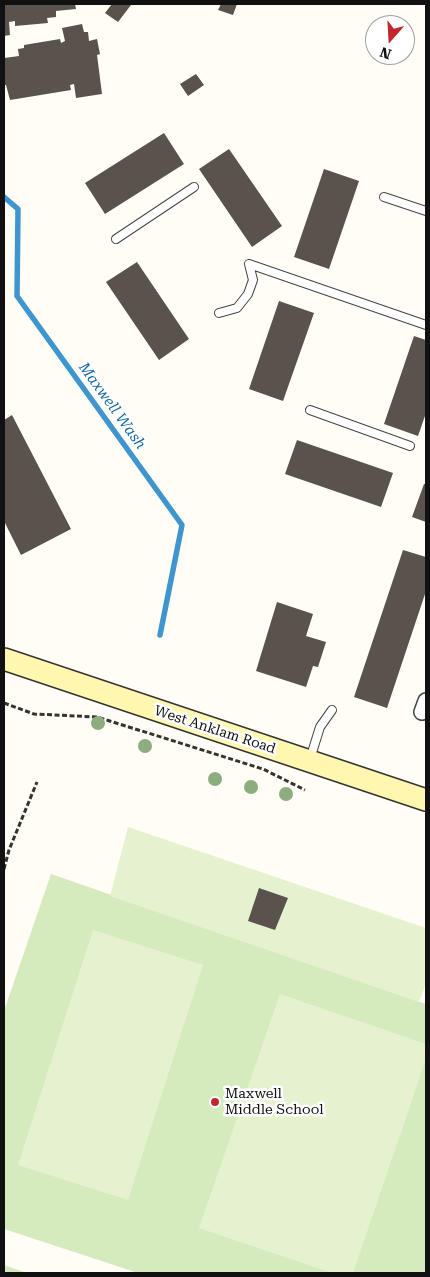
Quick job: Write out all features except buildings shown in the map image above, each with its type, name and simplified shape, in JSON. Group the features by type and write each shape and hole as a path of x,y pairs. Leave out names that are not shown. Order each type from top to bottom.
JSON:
{"main road":[{"name":"West Anklam Road","path":"4,659 426,800"}],"lane":[{"path":"116,239 194,187"},
{"path":"384,197 426,211"},
{"path":"219,313 237,308 248,294 253,280 249,264 426,325"},
{"path":"310,410 410,446"},
{"path":"309,761 320,727 332,710"}],"path":[{"path":"4,703 34,714 97,717 263,769 305,790"},
{"path":"4,869 9,850 37,782"}],"green space":[{"path":"128,827 426,928 426,983 419,1002 110,896"},
{"name":"Maxwell Middle School","path":"51,874 426,1004 426,1273 138,1273 4,1229 4,1011"},
{"path":"93,930 203,965 128,1200 18,1165"},
{"path":"280,994 426,1044 426,1059 353,1273 332,1273 199,1228"},
{"path":"4,1265 27,1273 4,1273"}],"waterway":[{"name":"Maxwell Wash","path":"4,197 18,209 17,296 182,525 160,635"}],"place":[{"name":"Maxwell Middle School","path":"215,1102"}]}
